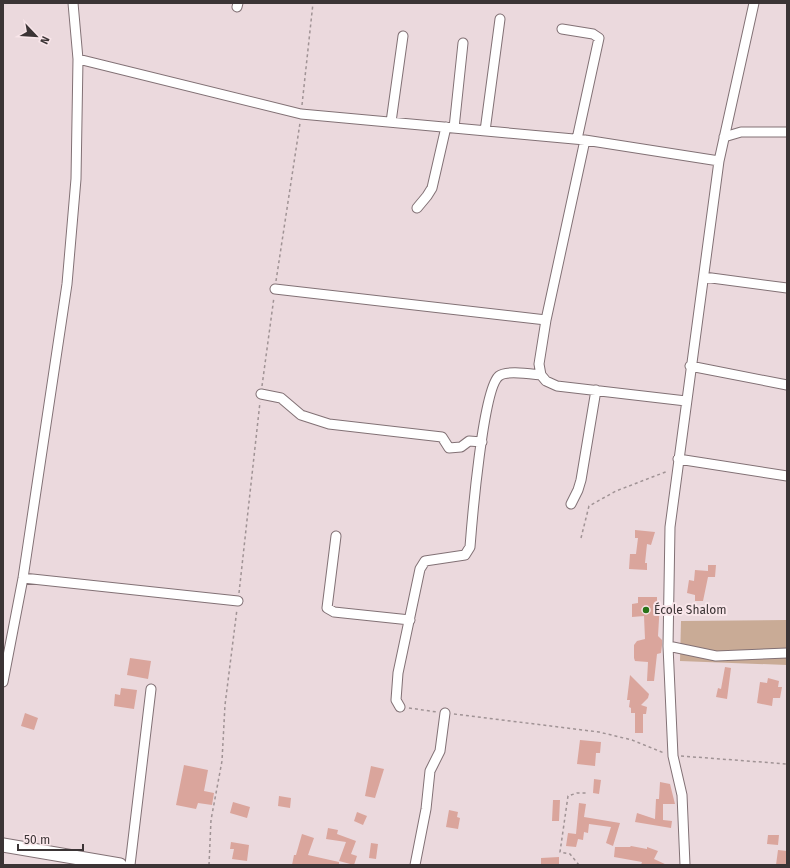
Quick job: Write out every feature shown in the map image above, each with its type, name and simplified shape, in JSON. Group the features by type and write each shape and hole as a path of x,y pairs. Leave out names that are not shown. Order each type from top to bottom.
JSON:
{"street":[{"path":"3,682 23,578 67,284 76,179 78,59 73,3"},
{"path":"685,865 682,794 673,756 668,646 670,527 690,366 704,277 718,160 754,3"},
{"path":"485,131 500,19"},
{"path":"562,29 593,34 599,38 546,320 539,364 541,375 546,381 558,386 686,401"},
{"path":"391,122 403,36"},
{"path":"417,208 432,188 450,128 463,43"},
{"path":"78,59 301,114 581,140 718,160"},
{"path":"724,137 741,132 787,132"},
{"path":"704,277 787,288"},
{"path":"275,289 546,320"},
{"path":"690,366 787,385"},
{"path":"400,707 396,700 398,674 420,569 425,561 465,555 470,547 476,477 490,392 497,377 503,373 541,375"},
{"path":"571,504 581,480 596,390"},
{"path":"261,394 281,398 301,415 328,424 442,437 449,448 460,447 469,441 482,442"},
{"path":"678,464 787,476"},
{"path":"336,536 326,608 334,612 410,620"},
{"path":"23,578 238,601"},
{"path":"668,646 716,656 787,653"},
{"path":"130,865 151,689"},
{"path":"415,865 426,809 430,771 440,751 445,713"},
{"path":"3,845 120,865"}],"path":[{"path":"209,865 211,820 222,761 225,705 261,394 301,114 314,3"},
{"path":"581,538 589,506 616,491 678,464"},
{"path":"400,707 599,732 632,740 673,756 787,764"},
{"path":"579,865 570,854 560,852 568,796 577,793 587,793"}],"shaded area":[{"path":"787,620 787,665 680,661 681,621"}],"building":[{"path":"635,530 655,532 651,545 647,544 645,563 647,563 647,570 629,569 630,554 636,554 638,538 635,538"},
{"path":"708,565 716,565 715,577 708,577 703,601 695,601 695,595 687,593 689,580 694,581 695,570 708,571"},
{"path":"638,597 657,597 657,602 660,602 658,636 662,640 662,645 661,653 657,654 654,681 647,681 648,662 635,661 634,658 634,645 637,641 645,639 644,616 632,617 632,604 638,603"},
{"path":"130,658 151,661 148,679 127,675"},
{"path":"725,667 731,668 727,699 716,697 718,688 721,689"},
{"path":"630,675 649,694 648,698 641,705 647,707 646,714 643,714 643,733 635,733 635,713 631,713 631,708 629,707 630,700 627,700"},
{"path":"768,678 779,681 778,687 782,687 780,698 773,698 772,706 757,703 760,682 767,683"},
{"path":"121,688 137,690 134,709 114,706 115,694 120,695"},
{"path":"25,713 38,718 34,730 21,726"},
{"path":"580,740 601,742 600,753 596,753 595,766 577,764"},
{"path":"184,765 208,770 204,791 214,793 212,805 198,803 196,809 176,805"},
{"path":"371,766 384,769 375,798 365,796"},
{"path":"594,779 601,780 599,794 593,793"},
{"path":"660,782 670,784 675,804 663,804 663,820 672,821 671,828 635,822 637,813 655,819 656,799 659,799"},
{"path":"279,796 291,798 290,808 278,806"},
{"path":"553,800 560,800 559,821 552,821"},
{"path":"233,802 250,807 247,818 230,813"},
{"path":"579,803 586,804 584,817 620,823 613,846 606,843 611,827 589,824 588,833 584,832 583,840 578,839 576,847 566,846 568,833 576,834"},
{"path":"449,810 458,812 457,817 460,818 458,829 446,827"},
{"path":"357,812 367,816 363,825 354,821"},
{"path":"328,828 338,830 337,834 356,841 351,854 357,856 354,865 339,861 346,842 326,839"},
{"path":"302,834 314,838 308,855 339,862 339,865 292,865"},
{"path":"768,835 779,835 778,845 767,844"},
{"path":"231,842 249,845 247,861 232,859 234,849 230,849"},
{"path":"371,843 378,844 376,859 369,858"},
{"path":"631,846 647,849 647,847 658,851 654,859 667,865 641,865 642,862 614,857 615,847"},
{"path":"778,850 787,851 787,865 776,865"},
{"path":"559,857 559,864 541,865 541,858"}],"place":[{"name":"École Shalom","path":"646,610"}]}
